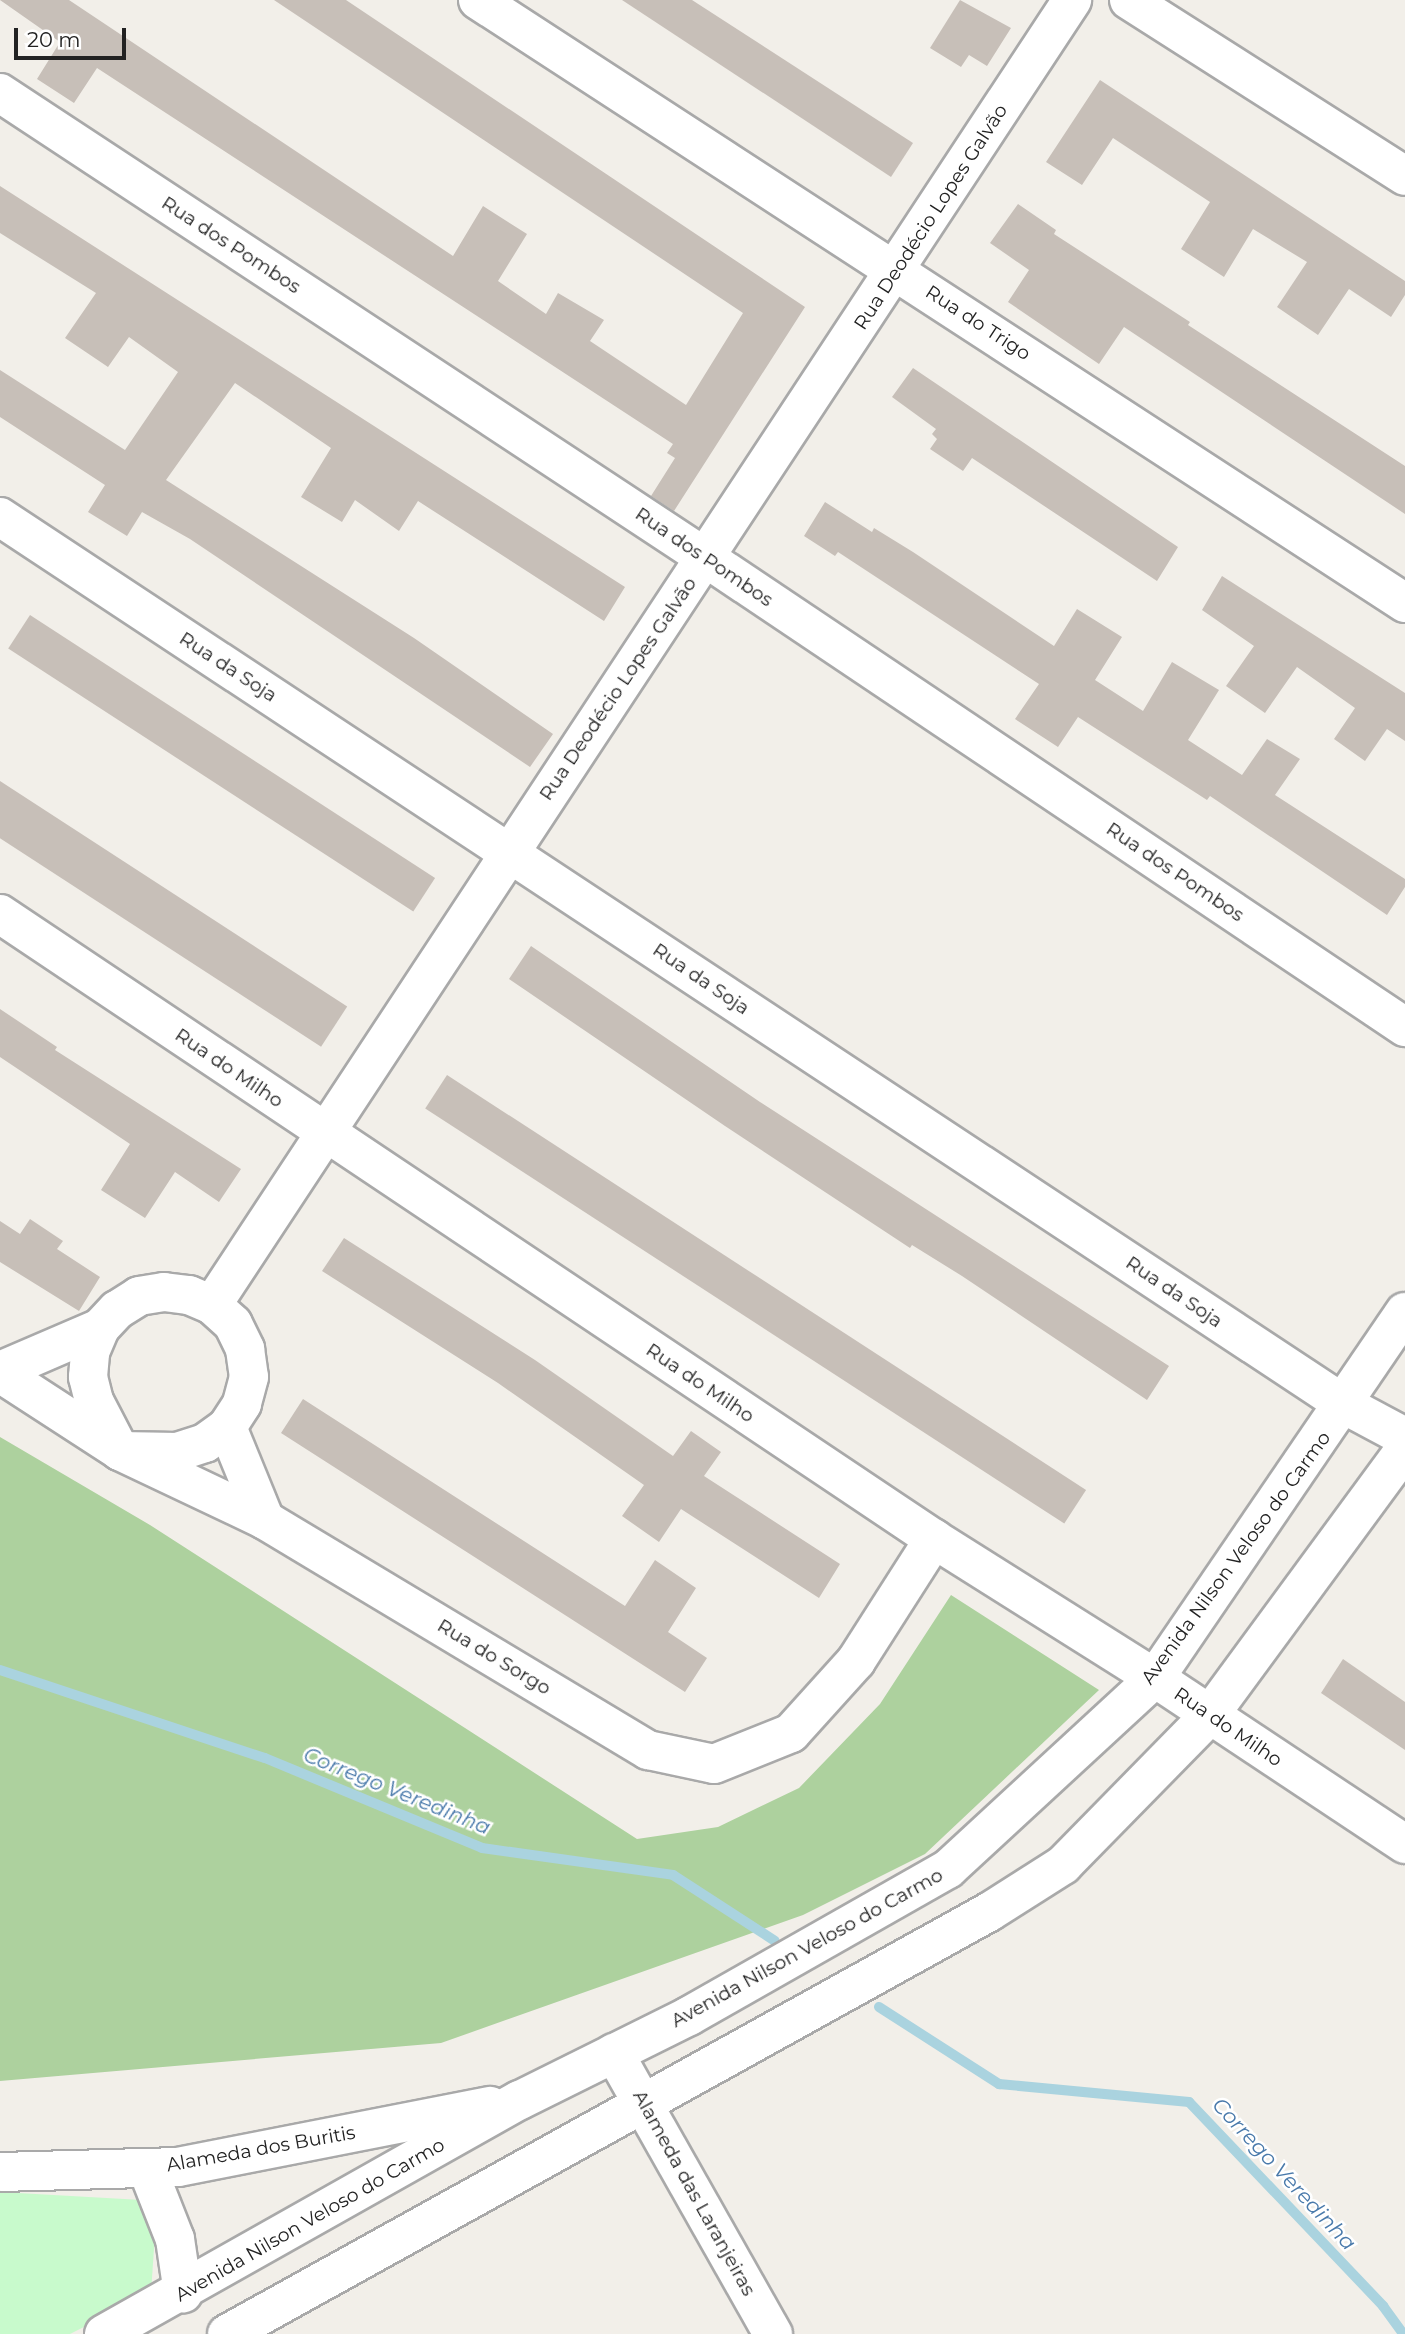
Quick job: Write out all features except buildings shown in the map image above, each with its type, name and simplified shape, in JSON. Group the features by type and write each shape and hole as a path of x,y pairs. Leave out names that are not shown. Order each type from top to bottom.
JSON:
{"street":[{"name":"Rua do Trigo","path":"478,0 897,270 1405,603"},
{"name":"Rua Deodécio Lopes Galvão","path":"212,1305 509,852 897,270 1072,0"},
{"path":"1129,0 1405,176"},
{"name":"Rua dos Pombos","path":"0,93 706,558 1405,1027"},
{"name":"Rua da Soja","path":"0,517 1345,1405 1405,1437"},
{"name":"Rua do Milho","path":"0,914 934,1539 1156,1678 1209,1716 1405,1844"},
{"path":"164,1292 189,1294 212,1305 233,1324 245,1349 249,1377 242,1404 227,1427 205,1443 178,1452 120,1451 93,1401 88,1377 90,1352 100,1328 117,1310 139,1296 164,1292"},
{"name":"Avenida Nilson Veloso do Carmo","path":"104,2334 183,2293 520,2100 689,2016 948,1869 1156,1678 1345,1405 1405,1312"},
{"path":"0,1372 100,1328"},
{"name":"Rua do Sorgo","path":"0,1372 120,1451 265,1520 648,1750 714,1764 791,1732 856,1661 934,1539"},
{"path":"227,1427 265,1520"},
{"path":"228,2334 910,1956 1063,1865 1209,1716 1405,1449"},
{"path":"884,1905 910,1956"},
{"name":"Alameda das Laranjeiras","path":"614,2053 773,2334"},
{"name":"Alameda dos Buritis","path":"0,2172 178,2167 520,2100"},
{"path":"147,2168 175,2239 183,2293"}],"green space":[{"path":"0,1437 150,1525 637,1839 718,1827 799,1788 880,1704 951,1595 1099,1690 925,1854 803,1915 441,2043 0,2081"},
{"path":"0,2192 142,2200 155,2234 151,2293 70,2334 0,2334"}],"waterway":[{"name":"Corrego Veredinha","path":"0,1670 265,1758 482,1848 673,1875 775,1941"},
{"name":"Corrego Veredinha","path":"879,2007 999,2084 1189,2102 1383,2306 1403,2334"}]}
